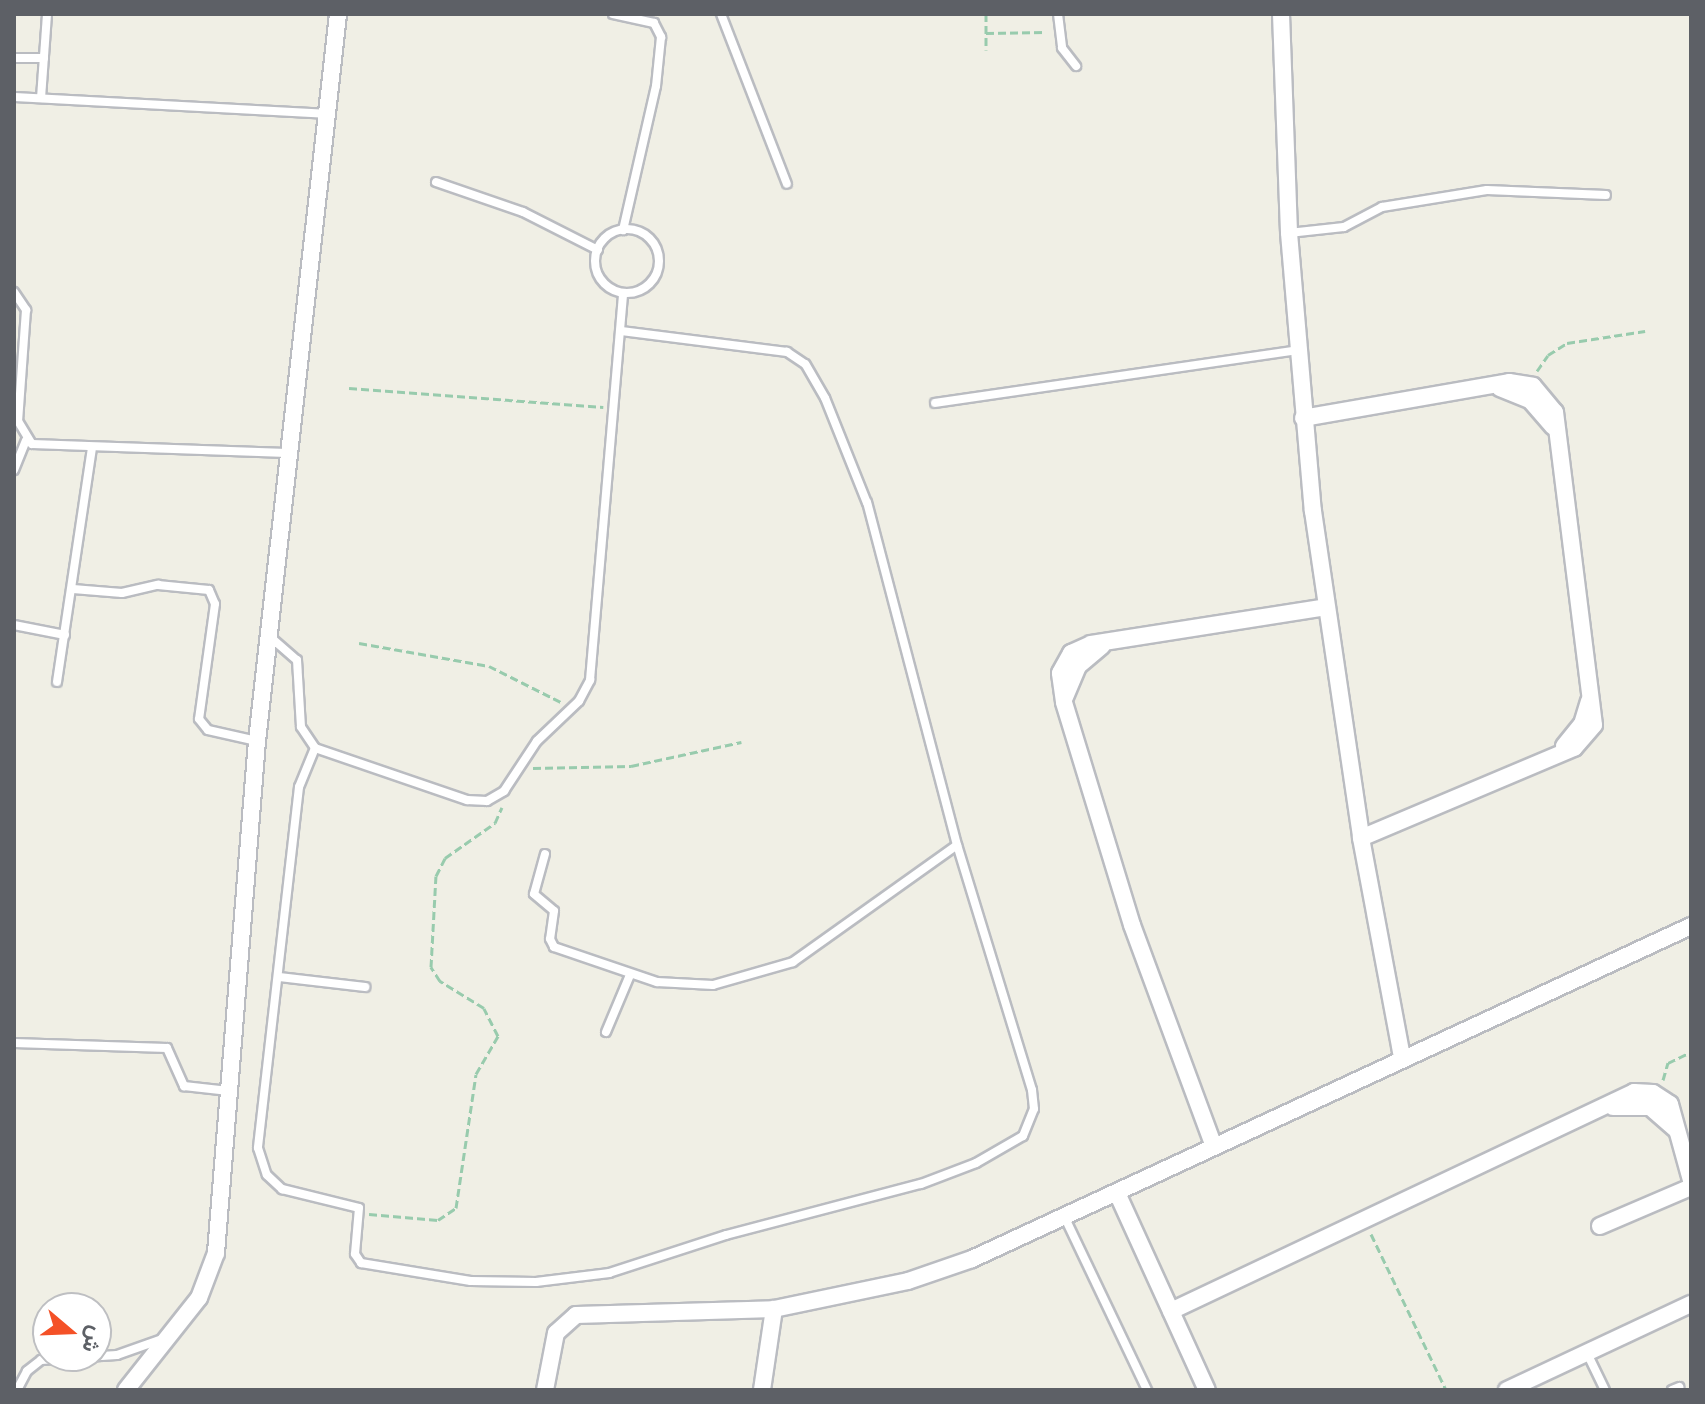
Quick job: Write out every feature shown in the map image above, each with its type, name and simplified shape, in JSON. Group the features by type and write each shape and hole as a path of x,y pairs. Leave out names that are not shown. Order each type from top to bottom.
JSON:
{"street":[{"path":"126,1390 199,1298 216,1253 257,741 338,14"},
{"path":"1281,14 1289,233 1303,418 1326,607 1361,838 1402,1058"},
{"path":"1303,418 1509,382 1533,386 1550,401 1557,432 1596,714 1590,734 1574,748 1557,752 1361,838"},
{"path":"1490,387 1530,400 1557,432"},
{"path":"1213,1144 1132,925 1064,702 1060,673 1071,653 1091,644 1326,607"},
{"path":"545,1390 556,1333 576,1315 774,1309 908,1281 1118,1195 1213,1144 1691,926"},
{"path":"1171,1311 1634,1092 1662,1098 1675,1114 1691,1180"},
{"path":"1603,1108 1650,1107 1668,1118 1679,1135"},
{"path":"1600,1226 1691,1187"},
{"path":"1118,1195 1207,1390"},
{"path":"1508,1390 1691,1304"},
{"path":"762,1390 774,1309"}],"lane":[{"path":"41,98 47,14"},
{"path":"613,14 654,23 661,37 654,97 623,230"},
{"path":"721,14 787,184"},
{"path":"1058,14 1058,32 1065,55 1076,66"},
{"path":"14,58 44,58"},
{"path":"14,97 327,114"},
{"path":"436,182 523,212 598,250"},
{"path":"1289,233 1344,227 1382,207 1487,190 1606,195"},
{"path":"623,230 649,237 659,264 650,283 623,293 601,280 598,250 607,237 623,230"},
{"path":"14,292 26,310 18,421 26,440 38,446 287,453"},
{"path":"268,635 297,660 301,727 315,748 467,800 487,801 504,791 518,768 586,691 592,668 623,293"},
{"path":"315,748 299,787 258,1148 262,1167 282,1189 354,1204 361,1214 355,1254 366,1266 471,1281 572,1279 627,1269 726,1235 921,1184 1016,1142 1028,1128 1034,1100 957,845 867,503 812,373 797,357 777,349 621,331"},
{"path":"935,403 1297,350"},
{"path":"14,470 26,440"},
{"path":"57,682 92,448"},
{"path":"73,589 122,593 158,585 209,590 215,604 199,719 208,730 257,741"},
{"path":"14,625 65,635"},
{"path":"545,854 534,894 554,911 551,943 630,975 713,985 767,974 817,948 957,845"},
{"path":"606,1032 630,975"},
{"path":"279,977 365,987"},
{"path":"14,1043 167,1048 184,1086 229,1091"},
{"path":"1065,1218 1147,1390"},
{"path":"17,1390 27,1371 41,1360 117,1355 170,1335"},
{"path":"1587,1353 1605,1390"}],"path":[{"path":"986,14 986,50"},
{"path":"986,33 1058,32"},
{"path":"1533,386 1540,364 1557,348 1645,331"},
{"path":"349,388 614,407"},
{"path":"359,643 489,666 570,709"},
{"path":"518,768 631,766 741,742"},
{"path":"361,1214 438,1220 456,1208 476,1074 498,1036 484,1008 440,981 431,967 436,876 445,858 495,823 504,791"},
{"path":"1662,1098 1665,1066 1691,1052"},
{"path":"1365,1220 1446,1390"}]}
